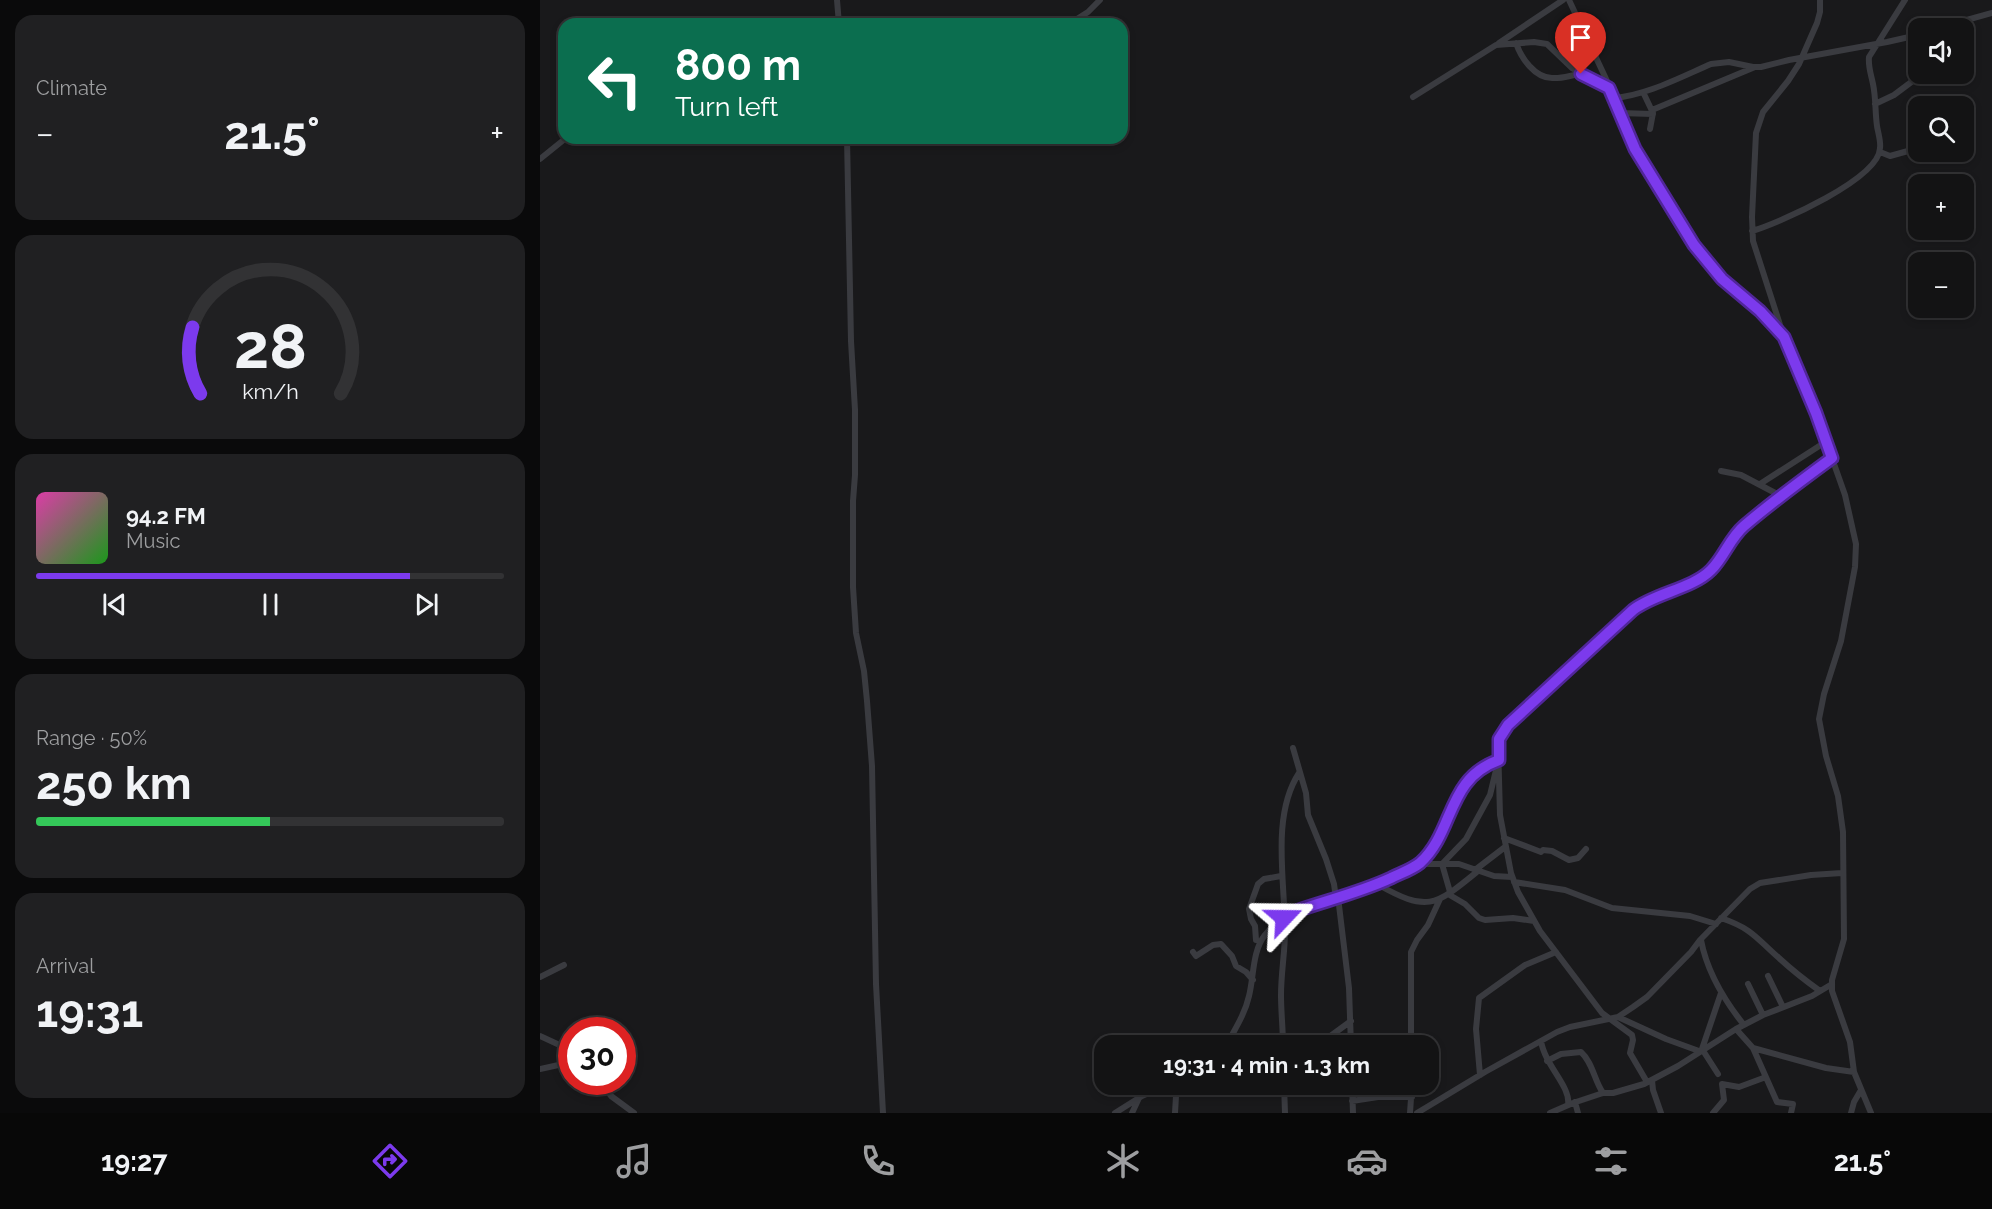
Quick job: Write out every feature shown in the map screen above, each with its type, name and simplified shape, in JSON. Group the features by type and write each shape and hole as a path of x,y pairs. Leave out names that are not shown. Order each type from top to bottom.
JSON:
{"street":[{"path":"837,0 838,18"},
{"path":"1079,18 1100,0"},
{"path":"1413,97 1563,0"},
{"path":"1569,0 1635,149 1694,245 1722,279 1760,311 1784,337"},
{"path":"1820,0 1817,23 1802,57 1759,121 1756,133 1752,231 1756,252 1776,306 1784,337 1827,441 1845,495 1856,544 1855,567 1841,641 1824,694 1819,719 1840,809 1843,832 1844,939 1832,984 1835,1000 1850,1042 1854,1072 1871,1113"},
{"path":"1752,231 1831,195 1867,171 1877,160 1880,152 1873,82 1868,65 1871,52 1905,0"},
{"path":"1974,19 1992,13"},
{"path":"1619,113 1653,112 1756,67 1908,37"},
{"path":"1496,45 1534,42 1546,44 1581,74 1609,88"},
{"path":"1516,43 1523,59 1548,78 1581,74"},
{"path":"1613,98 1642,92 1720,62 1756,67"},
{"path":"1592,80 1602,71"},
{"path":"1875,104 1900,92 1910,84"},
{"path":"1642,92 1653,112 1650,129"},
{"path":"540,159 559,144"},
{"path":"847,144 851,341 855,410 853,587 856,633 866,691 872,766 876,984 883,1113"},
{"path":"1880,152 1893,156 1908,151"},
{"path":"1760,484 1827,441"},
{"path":"1661,1113 1650,1081 1630,1053 1632,1035 1602,1013 1534,921 1513,880 1500,815 1499,739 1513,720 1633,610 1642,603 1702,577 1711,570 1744,526 1832,458"},
{"path":"1721,471 1742,475 1781,496"},
{"path":"1293,748 1306,793 1308,815 1326,859 1337,898 1345,946 1352,1035"},
{"path":"1232,1035 1249,997 1261,942 1270,929 1296,911 1377,884 1406,872 1418,864 1430,852 1457,795 1466,782 1499,760"},
{"path":"1442,864 1466,839 1490,795 1499,760"},
{"path":"1283,1035 1281,997 1285,949 1281,876 1284,812 1289,790 1299,773"},
{"path":"1504,838 1541,852 1543,850 1552,851 1569,860 1578,858 1586,849"},
{"path":"1377,884 1416,902 1433,902 1449,893 1505,847"},
{"path":"1418,864 1459,864 1494,876 1565,890 1612,908 1690,916 1745,927 1820,991"},
{"path":"1442,864 1449,893 1479,918 1485,920 1514,918 1534,921"},
{"path":"1417,1113 1480,1075 1570,1027 1618,1017 1647,997 1750,889 1760,883 1810,875 1842,873"},
{"path":"1256,940 1255,926 1249,909 1258,884 1264,879 1281,876"},
{"path":"1411,1035 1411,952 1428,925 1440,899"},
{"path":"1701,940 1706,960 1721,993 1744,1025"},
{"path":"1193,952 1196,956 1213,945 1221,944 1232,956 1236,966 1253,980"},
{"path":"1480,1075 1476,1029 1479,998 1525,965 1556,952"},
{"path":"540,977 564,965"},
{"path":"1768,976 1783,1007"},
{"path":"1748,984 1763,1015"},
{"path":"1550,1113 1603,1093 1622,1091 1650,1081 1685,1062 1736,1029 1832,984"},
{"path":"1701,1050 1721,993"},
{"path":"1618,1017 1665,1039 1701,1050 1718,1074"},
{"path":"1333,1035 1352,1021"},
{"path":"1736,1029 1753,1048 1777,1102 1793,1104 1791,1113"},
{"path":"540,1036 558,1044"},
{"path":"1541,1041 1547,1061 1567,1092 1568,1105"},
{"path":"1753,1048 1826,1068 1854,1072"},
{"path":"1547,1061 1561,1054 1581,1052 1588,1060 1603,1093"},
{"path":"540,1069 558,1065"},
{"path":"1713,1113 1724,1101 1722,1084 1739,1087 1766,1077"},
{"path":"1851,1113 1861,1090"},
{"path":"610,1095 634,1113"},
{"path":"1115,1113 1145,1095"},
{"path":"1175,1113 1177,1095"},
{"path":"1284,1095 1285,1113"},
{"path":"1347,1095 1352,1098 1412,1097 1410,1113"},
{"path":"1132,1113 1139,1098"},
{"path":"1352,1098 1353,1113"},
{"path":"1575,1102 1578,1113"},
{"path":"1659,1105 1667,1113"}],"route":[{"path":"1284,918 1296,911 1382,882 1418,864 1430,852 1457,795 1466,782 1499,760 1499,739 1508,725 1642,603 1702,577 1711,570 1744,526 1832,458 1784,337 1776,326 1710,266 1679,223 1635,149 1609,88 1581,74"}]}
